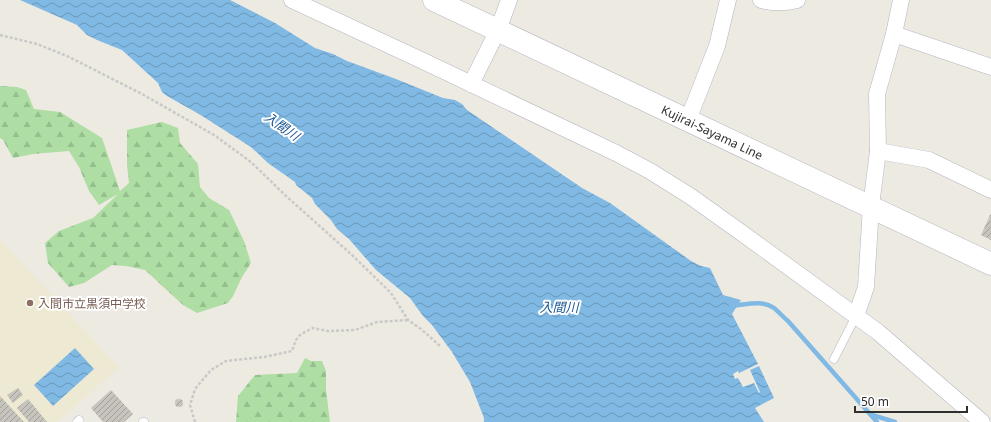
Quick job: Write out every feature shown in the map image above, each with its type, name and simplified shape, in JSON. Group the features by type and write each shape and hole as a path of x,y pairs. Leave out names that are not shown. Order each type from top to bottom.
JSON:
{"main road":[{"name":"Kujirai-Sayama Line","path":"434,0 991,264"}],"street":[{"path":"292,0 616,153 650,172 708,209 878,332 982,422"},
{"path":"471,84 498,30 509,0"},
{"path":"688,120 717,46 728,0"},
{"path":"761,0 768,2 790,2 798,0"},
{"path":"856,316 866,287 871,206 878,151 877,94 894,34 901,0"},
{"path":"894,34 991,68"},
{"path":"878,151 929,160 991,190"}],"lane":[{"path":"834,359 856,316"}],"path":[{"path":"0,35 38,44 67,56 142,94 214,135 251,162 358,261 391,293 408,320 421,329 440,346"},
{"path":"196,422 190,405 195,389 210,370 226,361 264,357 292,351 296,340 301,334 313,328 328,331 355,330 377,322 408,320"}],"shaded area":[{"name":"入間市立黒須中学校","path":"0,240 119,367 58,422 0,422"}],"green space":[{"path":"0,86 17,87 26,90 34,109 60,112 102,138 120,191 129,183 127,165 127,130 162,122 178,128 180,143 198,164 200,187 209,198 229,210 244,241 251,263 228,303 197,313 183,305 145,270 126,266 112,265 84,283 69,287 48,263 45,243 59,231 93,218 118,194 99,205 89,191 79,167 69,151 33,154 13,158 3,140 0,138"},
{"path":"305,358 311,361 322,361 326,371 326,390 330,422 236,422 238,396 255,375 297,373"}],"water":[{"name":"入間川","path":"20,0 230,0 275,23 315,48 443,98 455,100 462,104 467,110 582,188 610,203 691,261 701,266 710,268 723,295 741,300 732,314 758,364 739,373 738,371 733,374 735,379 738,378 743,387 754,383 759,393 760,392 750,370 759,366 774,398 755,408 764,422 484,422 484,418 470,382 452,352 432,325 423,316 410,298 376,270 349,239 337,229 331,220 315,204 312,198 296,185 295,182 268,163 251,147 199,114 167,96 162,92 158,83 122,50 87,35 77,25"},
{"path":"75,348 94,369 53,406 34,385"}],"building":[{"path":"991,213 991,240 981,235"},
{"path":"18,388 23,395 13,403 7,395"},
{"path":"111,390 133,414 124,422 103,422 91,408"},
{"path":"0,396 24,422 0,422"},
{"path":"28,399 47,422 29,422 17,408"},
{"path":"179,399 182,400 182,406 179,407 176,406 175,403 176,400"}],"waterway":[{"path":"731,306 759,303 769,305 774,308 788,321 877,422"},
{"path":"872,415 895,422"}],"place":[{"name":"入間市立黒須中学校","path":"30,303"}]}
